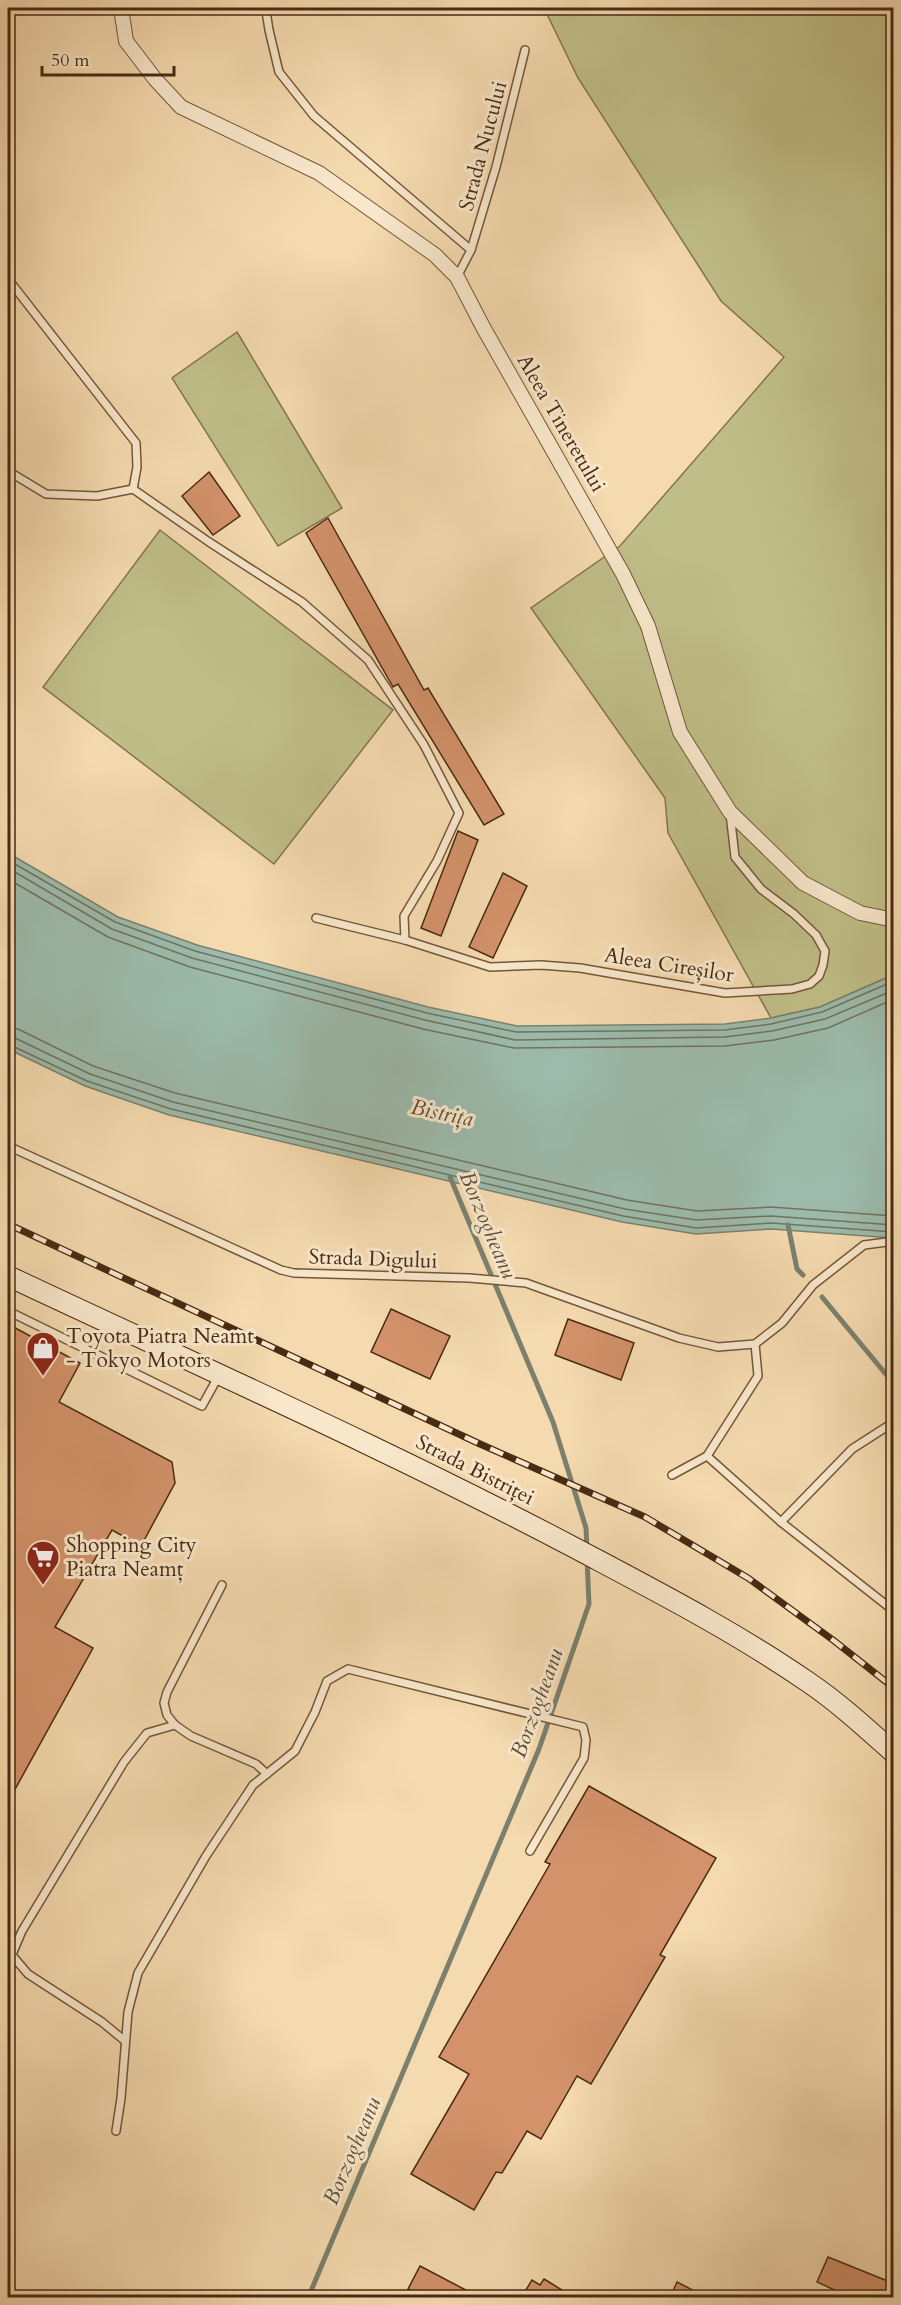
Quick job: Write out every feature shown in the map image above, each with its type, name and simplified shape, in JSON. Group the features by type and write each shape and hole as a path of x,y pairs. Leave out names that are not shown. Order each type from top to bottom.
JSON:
{"main road":[{"name":"Strada Bistriței","path":"8,1276 417,1467 698,1614 809,1683 852,1716 894,1753"}],"street":[{"name":"Aleea Tineretului","path":"121,8 126,41 155,79 181,107 319,173 435,255 457,277 623,574 648,626 680,732 730,812 803,883 860,913 894,920"}],"lane":[{"path":"268,8 266,12 269,30 279,72 314,117 471,250"},
{"name":"Strada Nucului","path":"457,277 471,250 496,167 525,50"},
{"path":"8,279 136,443 137,467 133,489"},
{"path":"8,471 46,494 97,496 133,489 310,609 368,660 424,745 459,813 436,861 404,916 405,940"},
{"name":"Aleea Cireșilor","path":"316,918 405,940 490,967 541,965 580,968 725,993 792,989 810,984 819,976 824,965 825,951 816,935 794,914 761,889 735,857 730,812"},
{"name":"Strada Digului","path":"8,1146 294,1273 469,1278 526,1283 679,1338 717,1347 754,1344"},
{"path":"672,1476 707,1456 758,1376 754,1344 782,1323 813,1285 864,1245 887,1242"},
{"path":"8,1311 202,1406 220,1375"},
{"path":"781,1522 852,1449 894,1422"},
{"path":"707,1456 781,1522 894,1611"},
{"path":"222,1585 167,1692 164,1702 167,1715 175,1725 191,1736 256,1764 267,1774"},
{"path":"116,2131 128,2012 138,1973 206,1856 253,1785 295,1751 315,1712 327,1681 348,1670 583,1727 586,1740 584,1758 530,1851"},
{"path":"8,1964 22,1931 124,1762 147,1733 175,1725"},
{"path":"12,1954 28,1974 102,2022 125,2041"}],"shaded area":[{"path":"544,8 893,8 893,975 820,1007 771,1018 668,833 665,798 531,608 620,546 784,357 721,301 578,78"},
{"path":"237,332 342,508 278,546 172,378"},
{"path":"160,530 393,710 274,864 43,687"}],"water":[{"name":"Bistrița","path":"8,853 118,917 197,945 428,1007 517,1026 725,1024 771,1018 820,1007 893,975 893,1238 771,1229 696,1234 622,1222 169,1115 85,1086 8,1049"}],"building":[{"path":"209,472 240,516 213,535 182,496"},
{"path":"328,518 424,690 428,688 504,814 484,825 398,684 393,687 306,533"},
{"path":"458,831 478,840 441,936 421,928"},
{"path":"503,873 527,886 493,958 469,947"},
{"path":"391,1309 450,1336 430,1379 371,1352"},
{"path":"568,1319 634,1343 621,1380 555,1355"},
{"name":"Shopping City Piatra Neamț","path":"8,1324 80,1363 59,1402 172,1462 175,1483 141,1546 112,1530 55,1627 93,1648 8,1802"},
{"path":"589,1786 716,1858 660,1955 665,1957 591,2084 577,2076 541,2139 527,2131 502,2173 496,2172 474,2210 411,2174 469,2074 439,2057 550,1864 545,1862"},
{"path":"828,2257 890,2282 889,2285 894,2287 894,2298 852,2298 817,2282"},
{"path":"420,2266 481,2298 425,2298 408,2289"},
{"path":"544,2279 575,2298 521,2298 532,2280 540,2285"},
{"path":"677,2282 708,2298 670,2298"}],"waterway":[{"name":"Borzogheanu","path":"450,1177 553,1422 586,1528 587,1550"},
{"path":"788,1225 797,1269 803,1275"},
{"path":"822,1297 894,1384"},
{"name":"Borzogheanu","path":"308,2298 539,1749 589,1604 587,1559"}],"railway":[{"path":"8,1224 480,1444 645,1517 748,1578 894,1688"}],"place":[{"name":"Toyota Piatra Neamt - Tokyo Motors","path":"43,1377"},
{"name":"Shopping City Piatra Neamț","path":"43,1586"}]}
